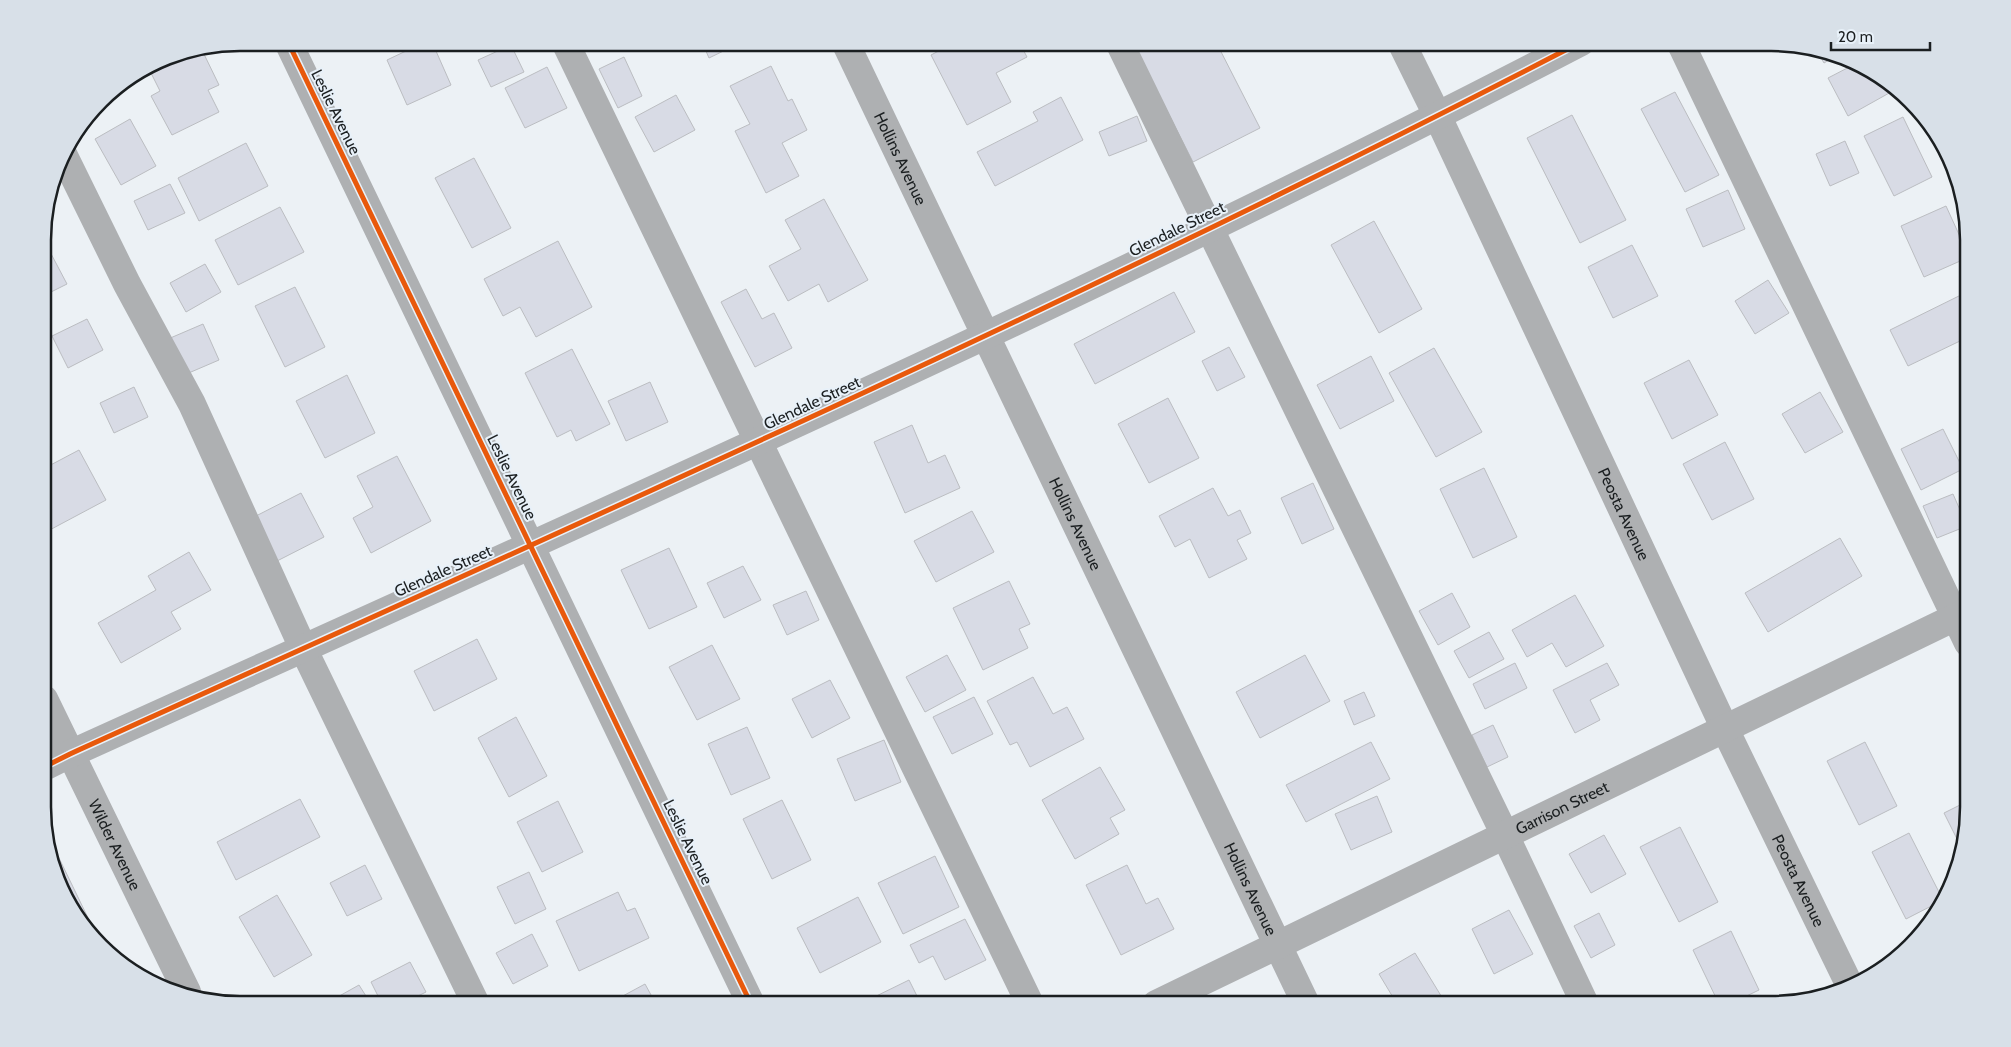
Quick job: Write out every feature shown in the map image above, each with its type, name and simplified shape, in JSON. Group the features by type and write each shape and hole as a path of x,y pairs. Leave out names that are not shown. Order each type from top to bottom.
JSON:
{"street":[{"name":"Leslie Avenue","path":"292,51 747,996"},
{"path":"569,51 1026,996"},
{"name":"Hollins Avenue","path":"849,51 1302,996"},
{"path":"1123,51 1208,228 1506,835 1581,996"},
{"name":"Peosta Avenue","path":"1405,51 1725,729 1847,979"},
{"name":"Glendale Street","path":"51,764 986,336 1438,117 1564,51"},
{"path":"1684,51 1960,610"},
{"path":"68,164 127,284 192,404 303,648 472,996"},
{"name":"Garrison Street","path":"1173,996 1960,615"},
{"name":"Wilder Avenue","path":"51,714 185,987"}],"building":[{"path":"406,51 436,51 451,85 407,105 387,60"},
{"path":"498,51 514,51 524,72 491,87 478,60"},
{"path":"706,51 723,51 709,58"},
{"path":"939,51 1024,51 1027,57 996,73 1011,102 967,125 931,55"},
{"path":"1137,51 1221,51 1260,128 1193,162"},
{"path":"204,55 219,85 208,90 219,112 172,135 151,96 160,91 152,74 179,61"},
{"path":"624,57 642,96 618,108 599,69"},
{"path":"771,66 788,101 792,99 807,130 782,143 799,176 766,193 735,131 750,124 730,86"},
{"path":"547,67 567,108 525,128 505,88"},
{"path":"1847,68 1876,83 1889,93 1848,116 1828,78"},
{"path":"1675,92 1719,175 1685,192 1641,109"},
{"path":"676,95 695,130 654,152 635,117"},
{"path":"1061,97 1083,140 995,186 977,152 1038,121 1033,112"},
{"path":"1572,115 1626,220 1580,243 1527,138"},
{"path":"1137,116 1147,141 1109,156 1099,132"},
{"path":"1903,117 1932,177 1894,196 1864,136"},
{"path":"130,119 156,166 121,185 95,139"},
{"path":"1845,141 1859,173 1830,186 1816,154"},
{"path":"246,143 268,186 199,221 178,178"},
{"path":"474,158 511,228 472,248 435,178"},
{"path":"170,184 185,213 148,230 134,201"},
{"path":"1728,190 1745,229 1703,247 1686,209"},
{"path":"824,199 868,280 828,302 819,284 788,301 769,266 801,249 785,220"},
{"path":"1946,206 1960,236 1960,261 1924,277 1901,226"},
{"path":"280,207 304,252 238,285 215,240"},
{"path":"1374,221 1422,309 1379,333 1331,245"},
{"path":"558,241 592,307 536,337 520,307 503,316 484,279"},
{"path":"1632,245 1658,296 1613,318 1588,267"},
{"path":"51,254 67,284 51,292"},
{"path":"205,264 221,292 186,312 170,283"},
{"path":"1768,280 1789,313 1755,334 1735,301"},
{"path":"295,287 325,347 285,367 255,306"},
{"path":"746,289 762,319 774,313 792,348 755,367 721,302"},
{"path":"1174,292 1195,332 1095,384 1074,344"},
{"path":"1960,295 1960,341 1908,366 1890,330"},
{"path":"87,319 103,350 68,368 52,336"},
{"path":"203,324 219,360 184,375 168,339"},
{"path":"1229,347 1245,377 1217,391 1202,361"},
{"path":"1434,348 1482,432 1436,457 1389,373"},
{"path":"572,349 610,424 576,441 571,430 557,437 525,373"},
{"path":"1371,356 1394,401 1340,429 1317,385"},
{"path":"1689,360 1718,415 1672,439 1644,383"},
{"path":"347,375 375,433 325,458 296,401"},
{"path":"650,382 668,422 626,441 608,401"},
{"path":"134,387 148,417 114,433 100,403"},
{"path":"1820,392 1843,432 1805,453 1782,414"},
{"path":"1168,398 1199,458 1149,483 1118,424"},
{"path":"912,425 928,463 945,455 960,488 905,513 874,442"},
{"path":"1943,429 1960,463 1960,470 1921,490 1901,449"},
{"path":"1725,442 1754,499 1712,520 1683,464"},
{"path":"79,450 106,500 51,529 51,465"},
{"path":"397,456 431,521 371,553 353,518 373,507 357,476"},
{"path":"1484,468 1517,537 1473,558 1440,489"},
{"path":"1313,483 1334,529 1302,544 1281,498"},
{"path":"1213,488 1228,516 1240,510 1251,533 1237,540 1247,559 1209,578 1190,539 1175,547 1159,516"},
{"path":"301,493 324,537 277,561 254,517"},
{"path":"1953,494 1960,510 1960,529 1937,538 1923,506"},
{"path":"972,511 994,552 936,582 914,541"},
{"path":"1840,538 1862,576 1768,632 1745,593"},
{"path":"669,548 697,607 649,629 621,570"},
{"path":"189,552 211,590 171,612 181,629 121,663 98,623 156,590 148,576"},
{"path":"743,566 761,600 724,618 707,583"},
{"path":"1009,581 1030,624 1019,629 1028,648 983,670 953,608"},
{"path":"806,591 819,620 787,635 773,605"},
{"path":"1452,593 1470,627 1438,645 1419,611"},
{"path":"1575,595 1604,646 1566,667 1552,643 1527,657 1512,630"},
{"path":"1489,632 1504,659 1469,678 1454,651"},
{"path":"477,639 497,679 434,711 414,671"},
{"path":"712,645 740,699 697,720 669,667"},
{"path":"947,655 966,690 925,712 906,677"},
{"path":"1305,655 1330,701 1260,738 1236,692"},
{"path":"1515,663 1527,688 1485,709 1473,684"},
{"path":"1607,663 1619,685 1590,700 1600,720 1575,733 1553,690"},
{"path":"1033,677 1053,714 1067,707 1084,739 1030,767 1017,742 1010,745 987,701"},
{"path":"830,680 850,718 812,738 792,699"},
{"path":"1364,692 1375,716 1354,725 1344,701"},
{"path":"974,697 993,734 952,754 933,717"},
{"path":"516,717 547,776 509,797 478,738"},
{"path":"1493,725 1508,757 1487,767 1472,735"},
{"path":"747,727 770,778 731,795 708,744"},
{"path":"884,740 901,782 855,801 837,759"},
{"path":"1371,742 1390,779 1306,822 1286,785"},
{"path":"1865,742 1897,806 1859,825 1827,761"},
{"path":"1100,767 1125,810 1110,818 1119,834 1075,859 1042,800"},
{"path":"1377,796 1392,832 1351,850 1335,814"},
{"path":"300,799 320,837 236,880 217,842"},
{"path":"782,800 811,860 772,879 743,819"},
{"path":"558,801 583,852 542,872 517,822"},
{"path":"1960,805 1957,839 1944,813"},
{"path":"1680,827 1718,902 1679,922 1640,847"},
{"path":"1909,833 1939,892 1931,906 1906,919 1872,852"},
{"path":"1604,835 1626,874 1591,893 1569,854"},
{"path":"58,856 90,922 71,890"},
{"path":"935,856 959,907 903,934 878,883"},
{"path":"365,865 382,899 347,916 330,883"},
{"path":"1127,865 1146,904 1158,898 1174,929 1121,955 1086,885"},
{"path":"529,872 546,909 515,924 497,887"},
{"path":"618,892 627,911 635,908 649,938 579,971 556,921"},
{"path":"277,895 312,955 274,977 239,917"},
{"path":"858,897 881,942 820,973 797,928"},
{"path":"1509,910 1533,954 1494,974 1472,929"},
{"path":"1599,913 1615,945 1591,958 1574,926"},
{"path":"965,919 986,960 945,980 933,956 919,963 910,945"},
{"path":"1731,931 1759,990 1747,996 1715,996 1693,950"},
{"path":"532,934 548,966 513,984 496,953"},
{"path":"1415,953 1441,996 1392,996 1379,974"},
{"path":"410,962 426,992 418,996 378,996 371,982"},
{"path":"909,980 917,996 876,996"},
{"path":"645,984 652,996 623,996"},
{"path":"359,985 366,996 339,996"}],"cycle path":[{"path":"292,51 747,996"},
{"path":"51,764 1020,320 1395,137 1563,51"}]}
